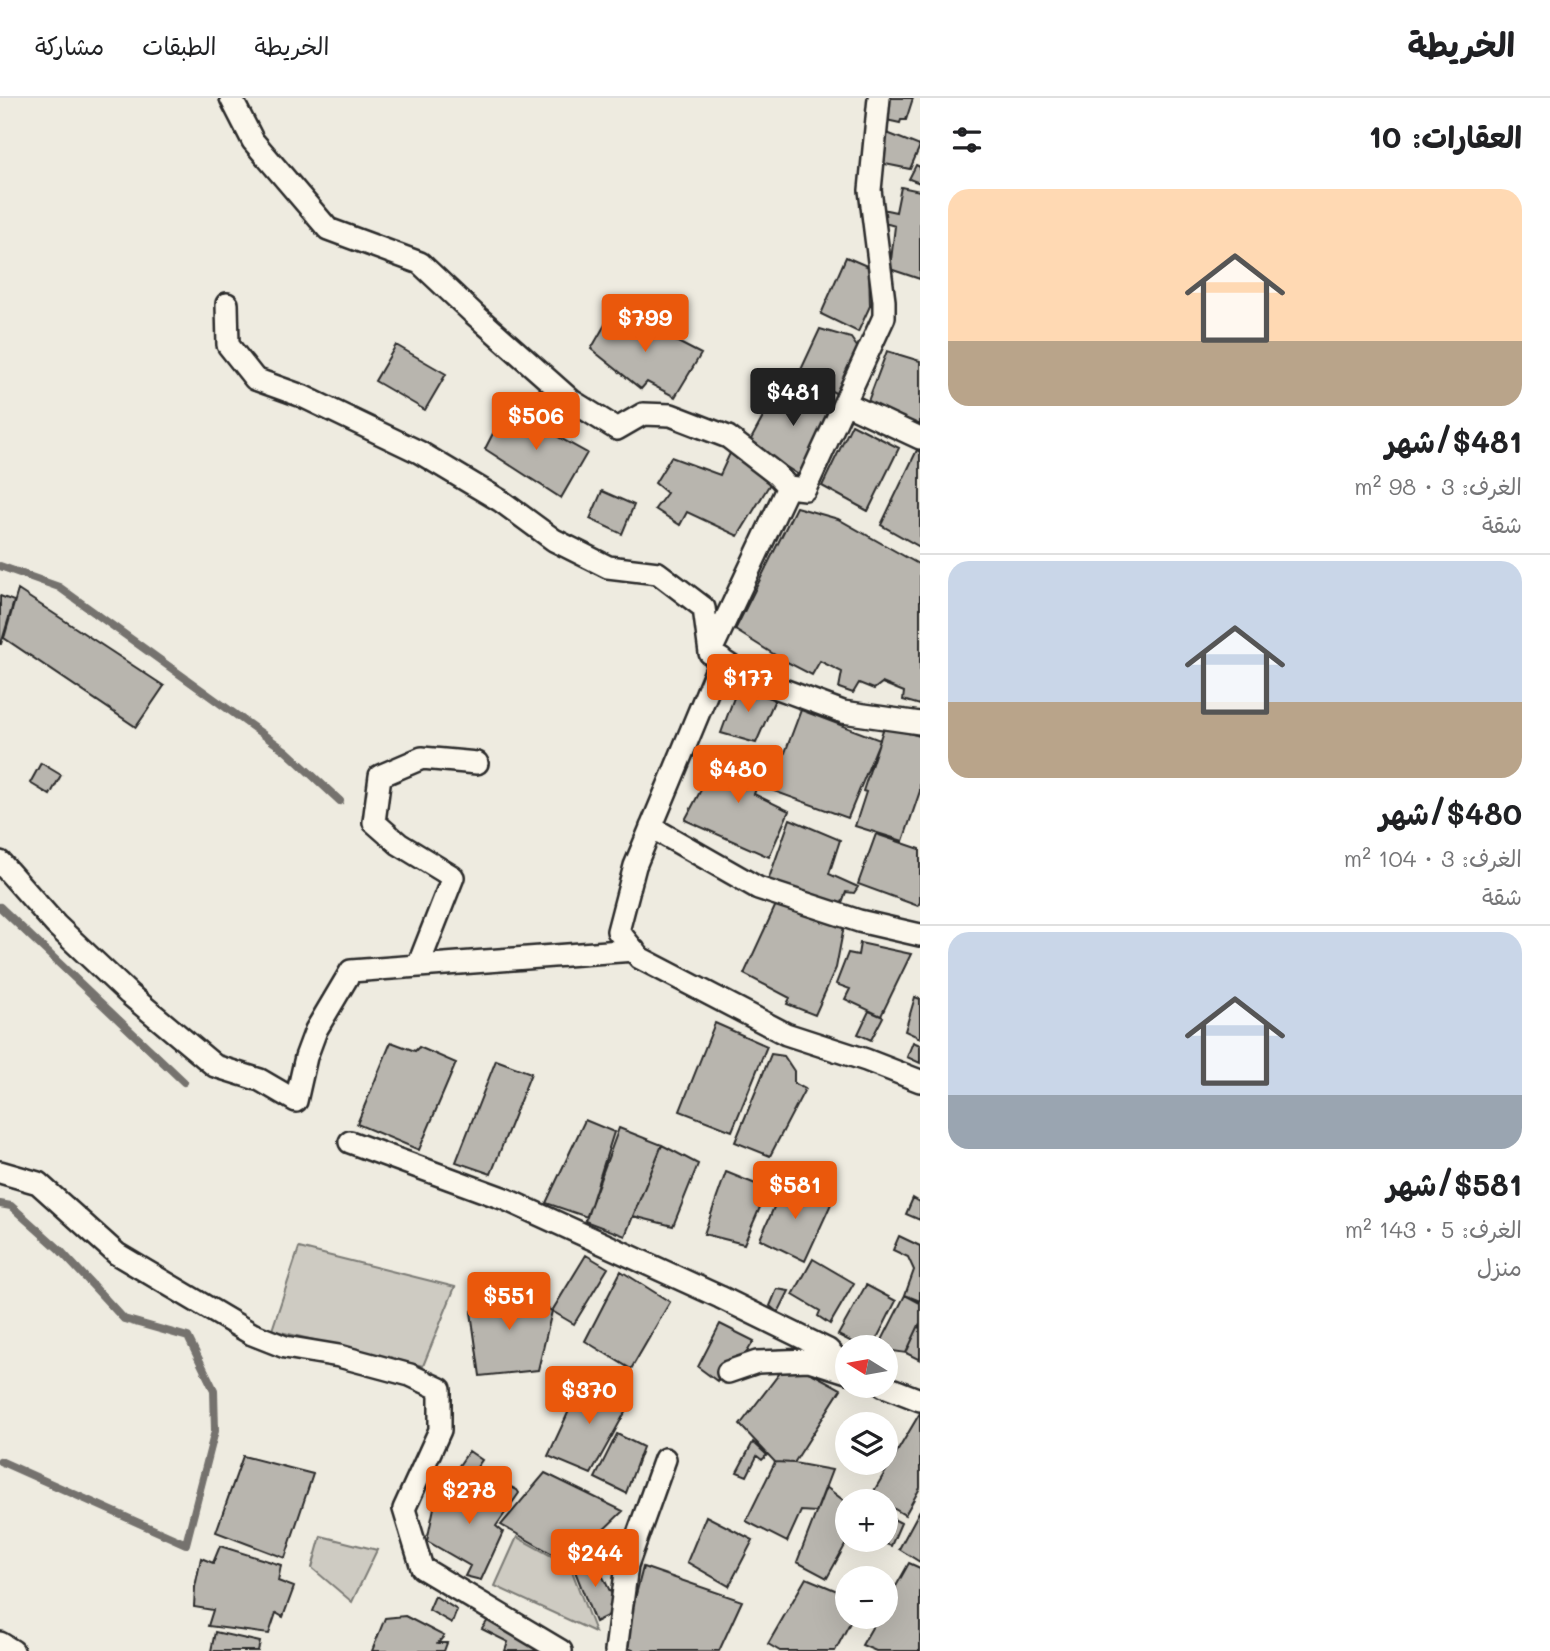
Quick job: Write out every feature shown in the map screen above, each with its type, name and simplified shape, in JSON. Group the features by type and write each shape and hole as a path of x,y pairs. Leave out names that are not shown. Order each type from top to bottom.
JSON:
{"street":[{"path":"232,98 253,141 328,229 420,263 572,401 617,429 643,414 671,415 728,437 776,474 788,487 805,489 884,317 870,190 879,98"},
{"path":"227,304 228,345 255,379 302,396 419,452 501,501 554,540 608,567 658,573 704,608 716,656 748,677 843,712 920,723"},
{"path":"845,403 920,438"},
{"path":"788,487 716,656 635,866 618,931 640,958 786,1034 920,1081"},
{"path":"418,966 453,877 399,844 374,822 380,776 422,758 477,763"},
{"path":"651,827 758,888 859,920 920,935"},
{"path":"0,862 56,925 129,994 215,1066 260,1080 296,1101 306,1057 316,1030 351,971 634,950"},
{"path":"350,1142 530,1210 720,1297 828,1350 835,1358"},
{"path":"0,1172 38,1183 117,1254 251,1335 285,1347 339,1356 410,1375 440,1389 440,1430 404,1509 422,1568 561,1651"},
{"path":"729,1371 757,1362 808,1360 835,1368"},
{"path":"898,1391 920,1400"},
{"path":"616,1651 627,1565 665,1459"},
{"path":"0,1643 13,1651"}],"shaded area":[{"path":"299,1248 455,1287 423,1366 272,1330"},
{"path":"321,1536 377,1550 352,1602 312,1568"},
{"path":"517,1537 570,1566 595,1632 495,1586"}],"building":[{"path":"888,98 913,98 906,120 901,120 900,123 882,119"},
{"path":"887,133 920,146 910,169 880,163"},
{"path":"916,165 920,167 920,183 909,179"},
{"path":"901,187 920,191 920,279 890,269 895,226 881,222 882,209 896,212"},
{"path":"846,257 869,267 870,306 858,332 821,314"},
{"path":"614,309 701,354 675,397 647,382 641,389 591,349"},
{"path":"820,329 851,338 860,351 841,396 799,374"},
{"path":"396,345 446,374 425,410 375,381"},
{"path":"887,351 920,361 920,425 867,404"},
{"path":"781,384 836,406 802,477 749,443"},
{"path":"506,408 587,453 561,498 485,449"},
{"path":"852,424 899,448 868,511 822,486"},
{"path":"917,450 920,452 920,547 881,525"},
{"path":"731,451 776,474 738,536 687,512 680,525 655,509 667,493 655,483 671,457 720,475"},
{"path":"602,491 634,505 622,534 590,519"},
{"path":"796,507 838,519 920,565 920,705 903,700 904,692 882,683 874,689 859,683 853,693 839,688 842,672 820,661 812,675 735,630"},
{"path":"18,590 164,686 136,727 4,638"},
{"path":"0,596 14,601 1,644 0,644"},
{"path":"739,684 776,697 756,743 721,733"},
{"path":"801,710 880,740 848,818 771,790"},
{"path":"884,727 920,736 920,791 903,841 855,826 866,792 863,791"},
{"path":"721,752 766,764 754,794 789,811 769,857 685,820"},
{"path":"41,763 61,775 50,795 30,783"},
{"path":"790,819 840,840 829,874 858,887 854,893 846,892 840,908 768,881"},
{"path":"876,834 920,849 918,906 858,884"},
{"path":"779,898 844,926 836,968 815,1015 787,1004 790,998 744,974"},
{"path":"860,943 911,954 881,1016 845,999 850,989 836,984 848,953 858,955"},
{"path":"915,997 920,999 920,1038 905,1031"},
{"path":"869,1011 883,1017 871,1040 858,1034"},
{"path":"715,1023 767,1046 732,1131 680,1111"},
{"path":"391,1042 415,1051 419,1047 456,1063 419,1150 357,1124"},
{"path":"913,1042 920,1045 920,1063 907,1057"},
{"path":"771,1054 784,1056 794,1071 794,1083 805,1089 770,1156 735,1142"},
{"path":"496,1060 531,1073 491,1174 456,1162"},
{"path":"585,1120 614,1132 587,1217 546,1203"},
{"path":"619,1128 662,1145 625,1236 585,1221"},
{"path":"662,1145 698,1164 673,1226 633,1216"},
{"path":"726,1172 768,1189 744,1244 704,1234"},
{"path":"785,1182 831,1204 805,1261 760,1239"},
{"path":"913,1198 920,1202 920,1220 906,1214"},
{"path":"899,1236 920,1246 920,1301 905,1295 914,1270 908,1257 893,1250"},
{"path":"586,1255 608,1268 574,1324 552,1311"},
{"path":"813,1259 854,1283 830,1324 818,1316 820,1311 793,1295"},
{"path":"621,1271 670,1302 631,1369 585,1341"},
{"path":"501,1283 552,1311 538,1370 480,1376 471,1312"},
{"path":"866,1285 896,1301 879,1335 838,1335"},
{"path":"777,1289 789,1291 778,1313 770,1306"},
{"path":"905,1295 920,1303 920,1323 906,1353 898,1352 898,1335 885,1335"},
{"path":"920,1323 920,1360 906,1353"},
{"path":"720,1324 754,1341 736,1369 726,1364 717,1381 698,1367"},
{"path":"789,1361 835,1386 835,1398 794,1463 775,1462 740,1425"},
{"path":"585,1376 632,1400 591,1474 548,1456"},
{"path":"920,1413 920,1488 905,1515 898,1511 898,1489 875,1489 883,1475 898,1475 898,1450"},
{"path":"617,1434 643,1447 626,1493 595,1478"},
{"path":"753,1442 767,1455 762,1460 757,1456 747,1476 737,1472"},
{"path":"469,1451 482,1460 472,1474 458,1467"},
{"path":"243,1456 313,1474 285,1558 216,1532"},
{"path":"775,1462 832,1470 816,1512 801,1511 787,1542 746,1521"},
{"path":"545,1473 623,1511 569,1563 501,1525"},
{"path":"503,1483 519,1493 496,1526 503,1532 481,1580 465,1576 470,1566 427,1541 435,1503 446,1486 452,1493 456,1485 490,1506"},
{"path":"826,1487 835,1494 835,1552 841,1552 827,1578 797,1562"},
{"path":"920,1510 920,1562 899,1549"},
{"path":"706,1516 753,1540 729,1586 687,1562"},
{"path":"220,1546 281,1565 278,1581 294,1587 283,1617 276,1613 269,1634 208,1626 213,1610 194,1607 201,1558 213,1563"},
{"path":"592,1555 615,1601 611,1614 595,1622 573,1566"},
{"path":"909,1563 920,1568 920,1651 876,1651 862,1645 871,1629 898,1629 898,1583"},
{"path":"643,1567 742,1601 719,1651 635,1651 623,1646"},
{"path":"806,1578 835,1590 835,1629 847,1629 835,1651 780,1651 768,1644"},
{"path":"435,1596 457,1610 452,1623 429,1610"},
{"path":"492,1614 561,1651 505,1651 508,1642 482,1629"},
{"path":"405,1616 444,1636 438,1643 447,1643 444,1651 372,1651 385,1618"},
{"path":"215,1632 260,1642 258,1651 211,1651"}],"waterway":[{"path":"0,566 59,587 286,751 340,801"},
{"path":"0,907 184,1082"},
{"path":"0,1204 11,1206 59,1249 124,1319 188,1337 214,1390 215,1431 186,1544 0,1461"}]}
